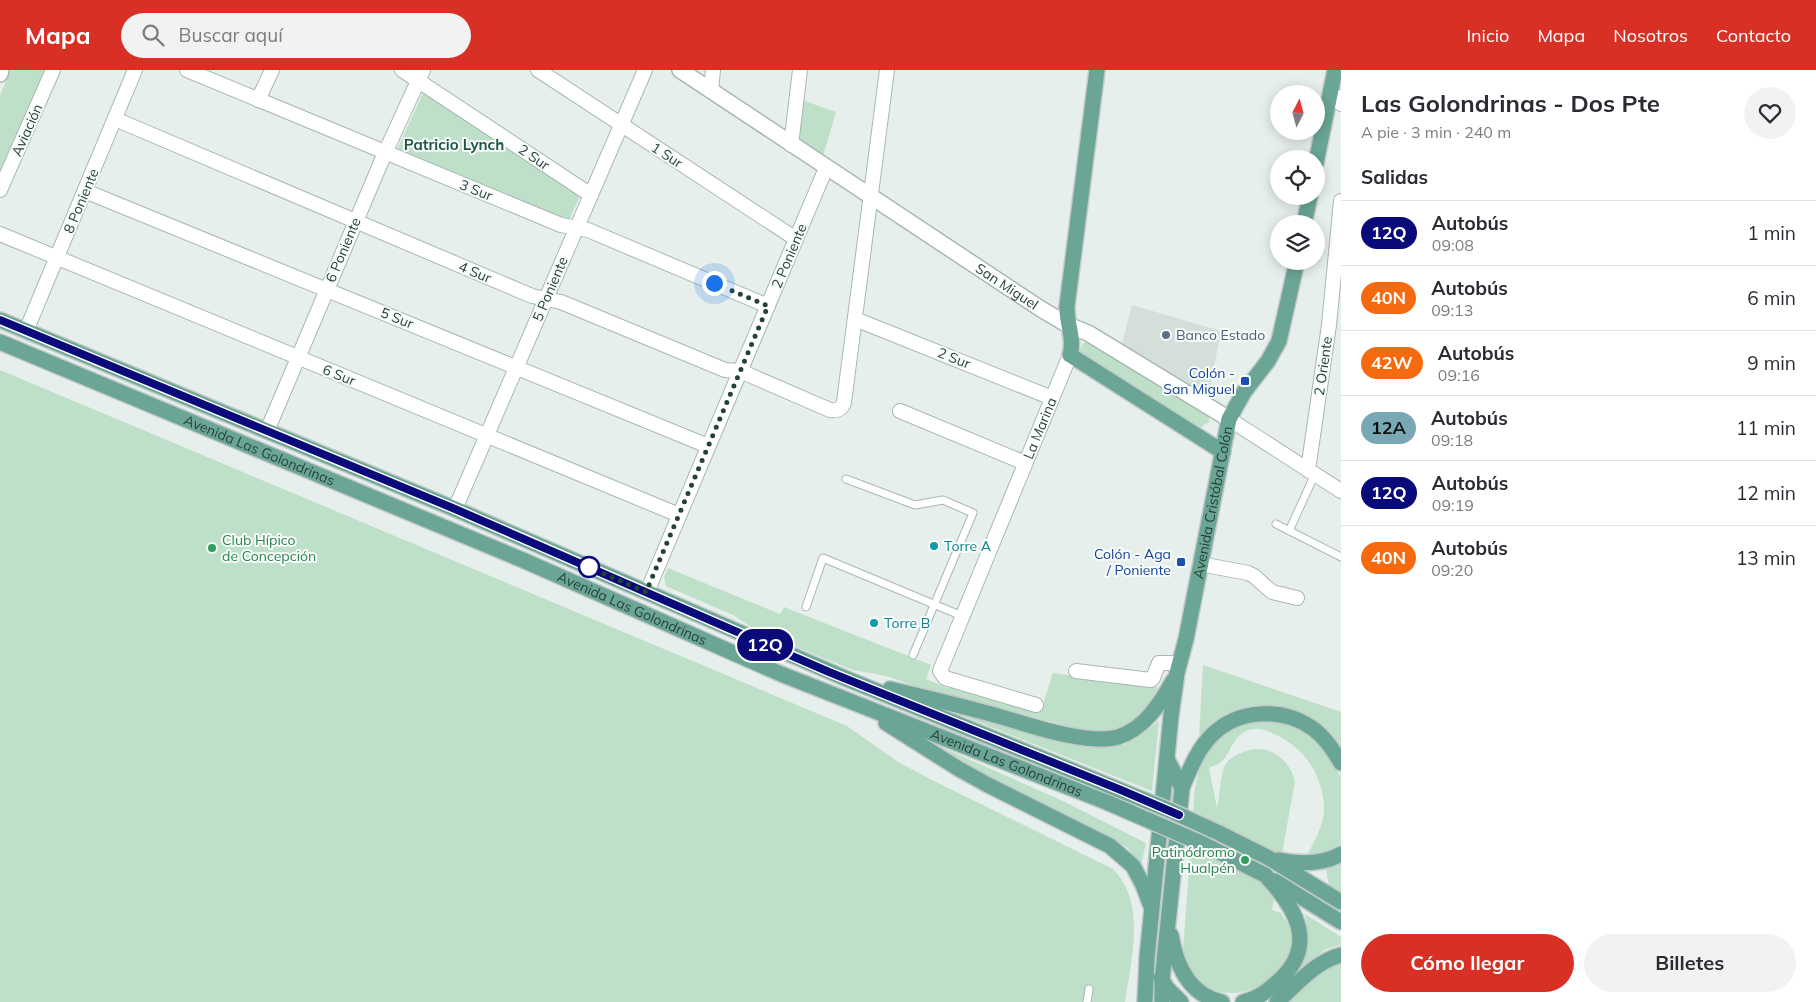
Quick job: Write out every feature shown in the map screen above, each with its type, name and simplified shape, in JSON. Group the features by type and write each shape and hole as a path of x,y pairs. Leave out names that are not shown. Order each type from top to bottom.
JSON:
{"main road":[{"name":"La Marina","path":"1070,355 1072,345 1066,312 1097,70"},
{"path":"1319,150 1335,70"},
{"name":"Avenida Cristóbal Colón","path":"1145,1002 1167,758 1178,668 1186,639 1229,419 1244,392 1268,361 1279,342 1295,270"},
{"name":"Avenida Las Golondrinas","path":"0,320 455,509 847,679 1171,811 1268,857"},
{"name":"Avenida Las Golondrinas","path":"0,342 429,520 530,556 780,674 1069,787 1178,832 1265,875 1341,922"},
{"path":"0,347 19,350"},
{"path":"1070,355 1223,452"},
{"path":"429,520 445,517 455,509"},
{"path":"847,679 953,704 1070,736 1094,740 1126,734 1141,724 1163,699 1178,668"},
{"path":"864,708 959,769 1101,840 1119,852 1137,872 1152,910"},
{"path":"1162,1002 1162,980 1182,788 1198,753 1212,735 1233,720 1252,714 1272,714 1302,722 1311,727 1326,740 1341,763"},
{"path":"1167,758 1182,788"},
{"path":"1268,857 1303,863 1337,856"},
{"path":"1268,857 1341,902"},
{"path":"1243,1002 1260,996 1288,973 1296,959 1300,940 1300,931 1295,914 1265,875"},
{"path":"1169,921 1176,954 1185,977 1204,995 1222,1002"},
{"path":"1149,943 1162,980 1181,1002"},
{"path":"1277,1002 1319,965 1337,956"}],"street":[{"path":"0,74 2,70"},
{"name":"Aviación","path":"0,190 53,70"},
{"name":"8 Poniente","path":"26,331 135,70"},
{"name":"3 Sur","path":"188,70 561,225 588,230 768,306"},
{"path":"258,100 272,70"},
{"name":"2 Sur","path":"402,70 420,75 591,195"},
{"name":"1 Sur","path":"538,70 796,240"},
{"name":"5 Poniente","path":"455,509 645,70"},
{"name":"San Miguel","path":"680,70 870,197 1068,325 1088,333 1229,419 1341,491"},
{"path":"711,91 713,70"},
{"path":"791,145 800,70"},
{"path":"855,319 886,70"},
{"name":"6 Poniente","path":"267,431 355,221 420,75"},
{"path":"1341,97 1341,104"},
{"name":"4 Sur","path":"115,119 532,296 561,302 725,370 740,372 830,410 839,409 844,402 855,319"},
{"name":"2 Poniente","path":"646,592 826,168"},
{"name":"5 Sur","path":"85,191 708,446"},
{"name":"2 Oriente","path":"1312,472 1341,201"},
{"name":"6 Sur","path":"0,234 679,515"},
{"name":"2 Sur","path":"855,319 1052,398"},
{"name":"La Marina","path":"1036,704 943,677 940,671 1070,355"},
{"path":"900,411 1025,463"},
{"path":"1200,564 1248,572 1272,592 1297,598"},
{"path":"1076,671 1150,680 1153,678 1159,663 1178,668"}],"lane":[{"path":"1289,531 1312,472"},
{"path":"846,478 915,505 943,500 973,513 912,654"},
{"path":"1276,524 1341,557"},
{"path":"530,556 551,550"},
{"path":"806,607 823,558 962,616"},
{"path":"1087,1002 1089,989"}],"shaded area":[{"path":"1132,305 1221,331 1208,397 1199,397 1121,347"}],"green space":[{"path":"11,70 47,70 0,177 0,95"},
{"path":"424,91 580,196 569,220 396,152"},
{"path":"802,100 836,112 823,156 799,141 797,132"},
{"path":"1089,342 1209,415 1209,422 1199,428 1083,356 1080,351 1083,343"},
{"name":"Club Hípico de Concepción","path":"0,370 847,726 898,762 1113,869 1124,883 1130,898 1133,915 1133,950 1125,1002 0,1002"},
{"path":"668,568 780,614 784,607 931,665 926,679 947,688 956,688 1041,710 1053,673 1158,687 1146,708 1131,723 1122,728 1101,732 1087,731 918,687 886,676 853,670 757,631 733,615 666,586 664,577"},
{"path":"1203,665 1341,712 1341,755 1325,730 1300,712 1275,707 1253,705 1227,713 1213,722 1199,737"},
{"path":"953,712 1092,746 1124,745 1140,736 1159,721 1152,791"},
{"path":"1275,720 1302,728 1319,742 1330,756 1341,777 1341,843 1335,851 1307,856 1324,815 1323,797 1316,774 1310,764 1295,747 1285,740 1265,730 1249,730 1236,739 1222,761 1209,768 1217,808 1225,765 1234,756 1250,750 1267,750 1282,758 1292,772 1295,781 1272,910 1281,913 1295,936 1291,953 1284,965 1259,986 1248,991 1224,993 1213,990 1193,976 1183,950 1195,787 1204,758 1222,734 1240,723"},
{"path":"939,746 1063,801 1146,843 1141,866 1128,848 1101,832 983,774"},
{"path":"1341,859 1341,894 1329,886 1326,869"},
{"path":"1305,914 1341,937 1341,945 1326,949 1300,969 1308,942"},
{"path":"1341,963 1341,1002 1287,1002 1318,974"}],"bus line":[{"name":"12Q","path":"0,320 455,509 829,672 1179,815"}],"place":[{"name":"Banco Estado","path":"1166,335"},
{"name":"Colón - San Miguel","path":"1245,381"},
{"name":"Torre A","path":"934,546"},
{"name":"Club Hípico de Concepción","path":"212,548"},
{"name":"Colón - Aga / Poniente","path":"1181,562"},
{"name":"Torre B","path":"874,623"},
{"name":"Patinódromo Hualpén","path":"1245,860"}],"district":[{"name":"Patricio Lynch","path":"454,144"}],"route":[{"path":"589,567 584,565 646,592 768,306 714,283"}]}
